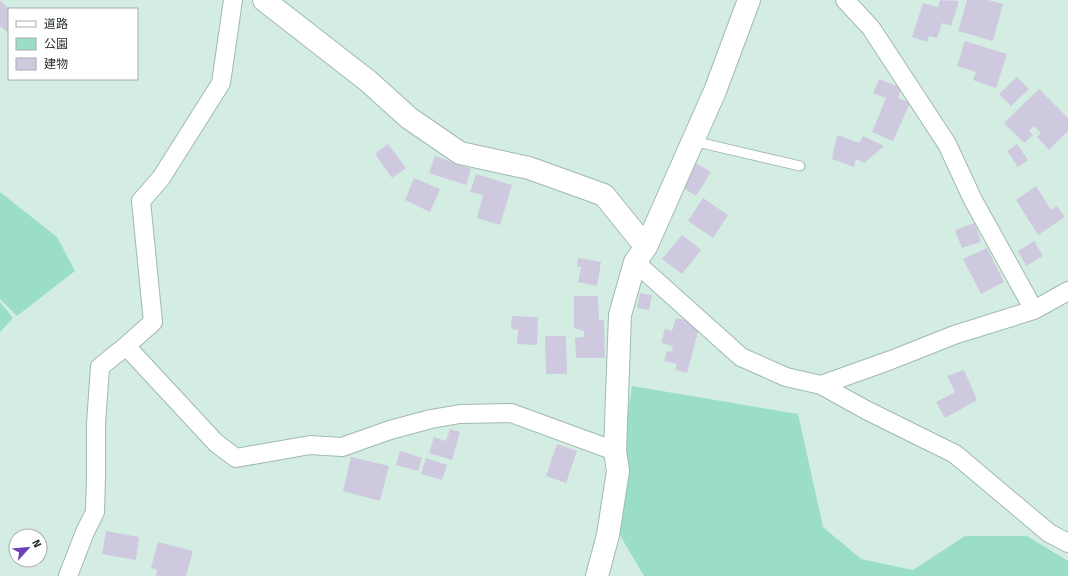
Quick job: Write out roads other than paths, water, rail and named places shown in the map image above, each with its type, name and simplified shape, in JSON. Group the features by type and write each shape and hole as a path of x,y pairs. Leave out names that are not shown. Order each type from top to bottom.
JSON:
{"street":[{"path":"68,576 84,532 94,512 96,477 96,424 100,367 153,322 141,201 161,178 222,83 233,0"},
{"path":"264,0 368,81 410,118 460,153 529,168 604,196 640,255 741,357 786,377 821,385 866,410 955,454 1049,533 1068,544"},
{"path":"597,576 608,536 618,471 615,451 620,315 640,255 715,91 749,0"},
{"path":"845,0 871,28 947,144 973,200 1034,310"},
{"path":"821,385 954,335 1034,310 1068,291"},
{"path":"126,346 216,443 236,458 310,445 342,447 390,430 431,419 460,414 511,413 615,451"}],"lane":[{"path":"693,141 800,166"}]}
